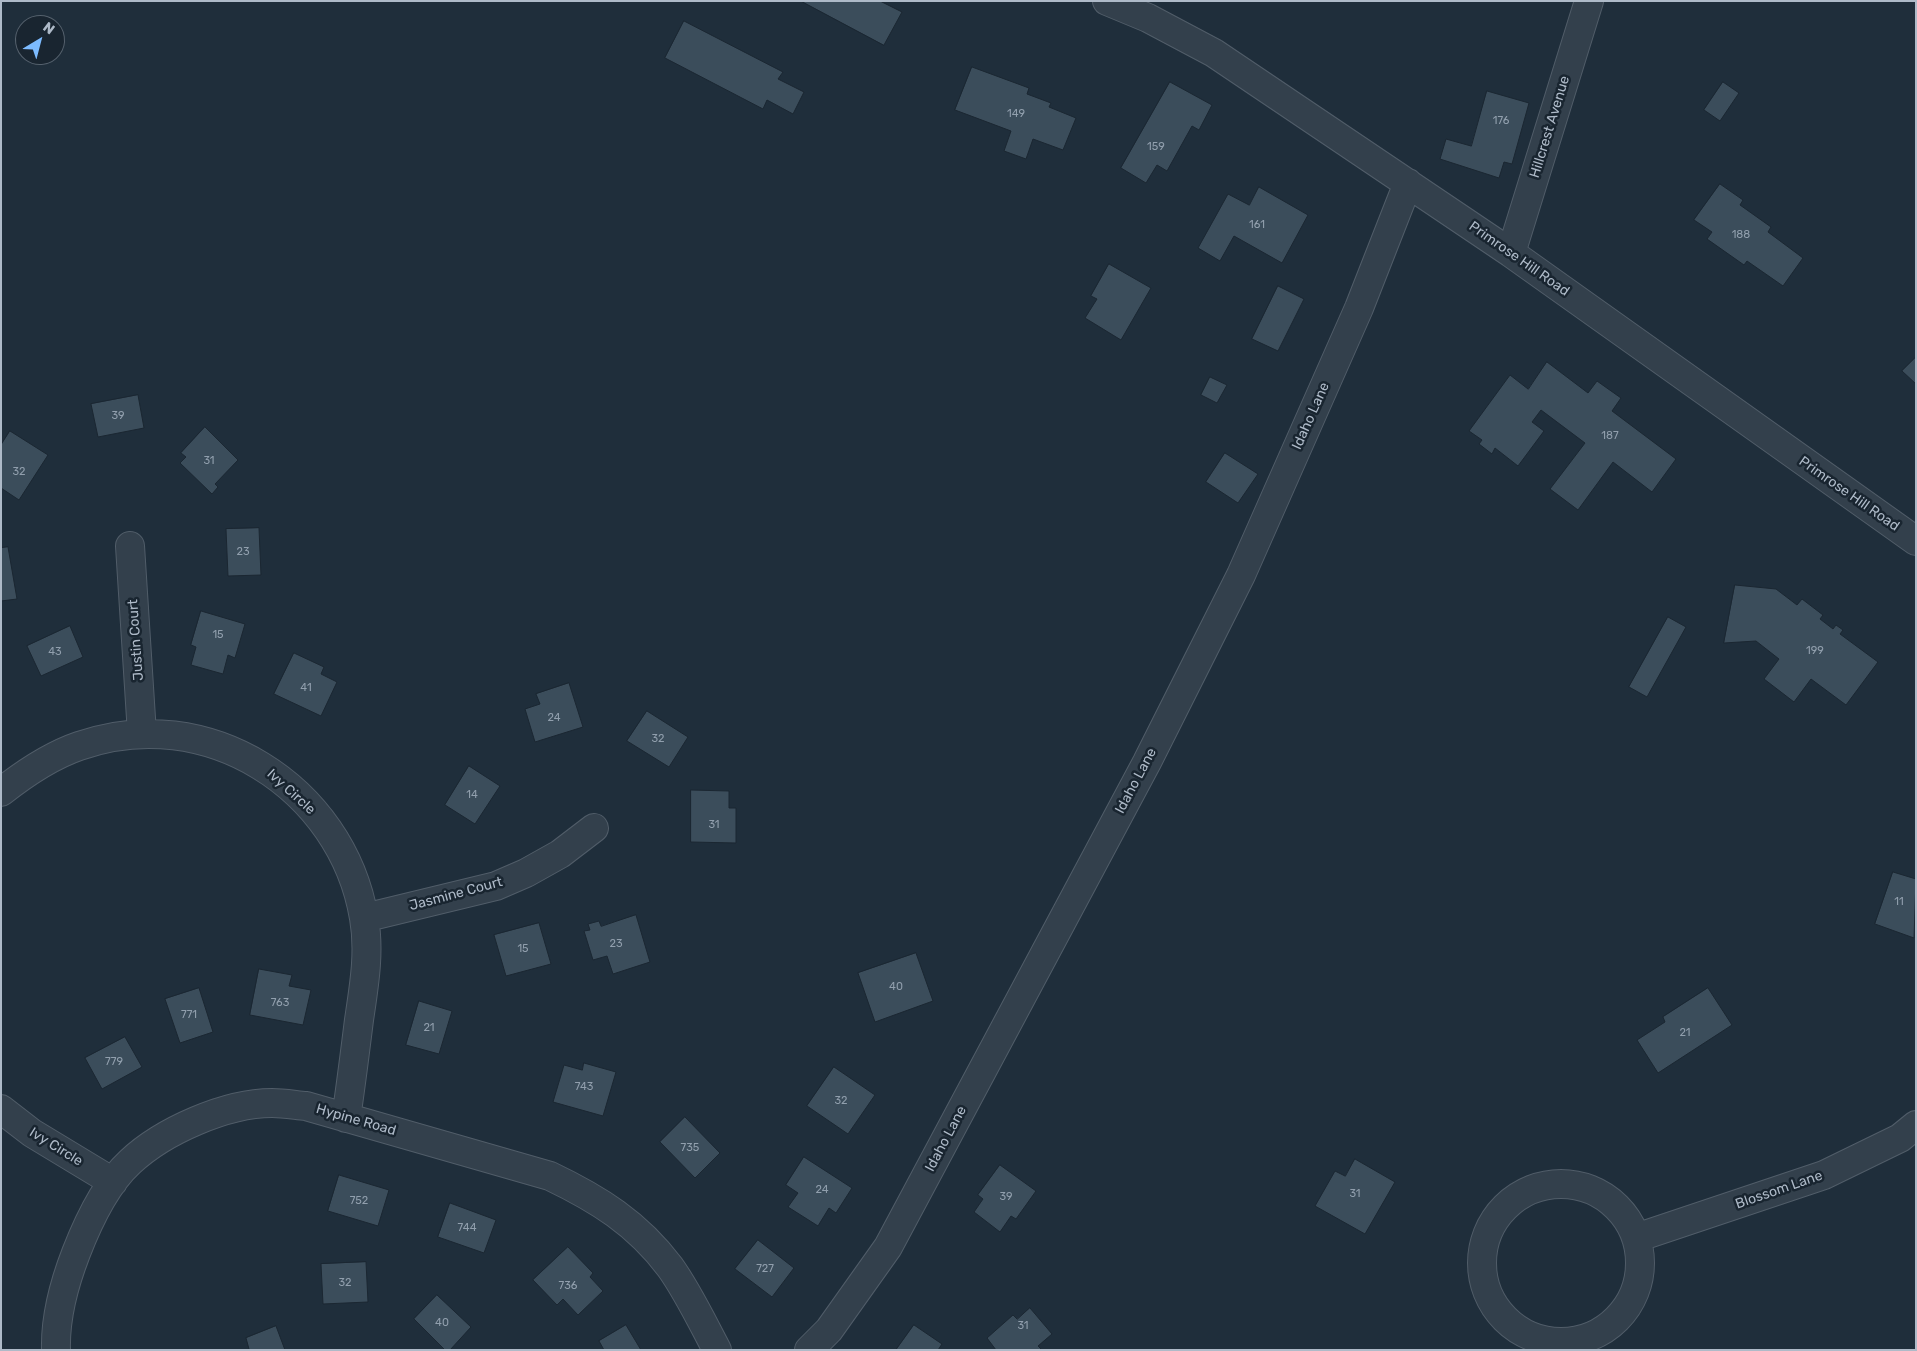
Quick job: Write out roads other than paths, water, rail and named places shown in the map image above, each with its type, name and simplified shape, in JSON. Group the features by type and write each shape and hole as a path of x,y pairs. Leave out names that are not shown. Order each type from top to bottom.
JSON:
{"street":[{"name":"Primrose Hill Road","path":"1107,1 1148,18 1214,53 1511,253 1916,541"},
{"name":"Hillcrest Avenue","path":"1511,253 1588,1"},
{"name":"Idaho Lane","path":"809,1350 829,1330 888,1247 1147,762 1241,575 1359,308 1408,183"},
{"name":"Justin Court","path":"130,546 142,734"},
{"name":"Ivy Circle","path":"1,792 50,757 80,745 111,737 142,734 174,736 212,744 234,752 262,766 288,784 311,806 330,831 345,858 357,887 364,918 366,966 346,1118"},
{"name":"Jasmine Court","path":"364,918 496,886 526,873 560,854 594,828"},
{"name":"Hypine Road","path":"56,1350 55,1337 61,1301 83,1234 113,1182 129,1162 149,1147 200,1118 233,1109 271,1102 306,1106 550,1176 583,1192 615,1212 643,1235 670,1268 717,1350"},
{"name":"Ivy Circle","path":"1,1110 32,1133 113,1182"},
{"name":"Blossom Lane","path":"1636,1238 1824,1175 1900,1138 1916,1125"},
{"path":"1549,1185 1571,1185 1592,1191 1611,1202 1626,1219 1636,1238 1639,1255 1639,1273 1635,1290 1628,1305 1603,1330 1587,1338 1553,1342 1536,1338 1520,1330 1506,1320 1492,1303 1484,1282 1481,1260 1485,1239 1495,1219 1509,1203 1528,1191 1549,1185"}]}
